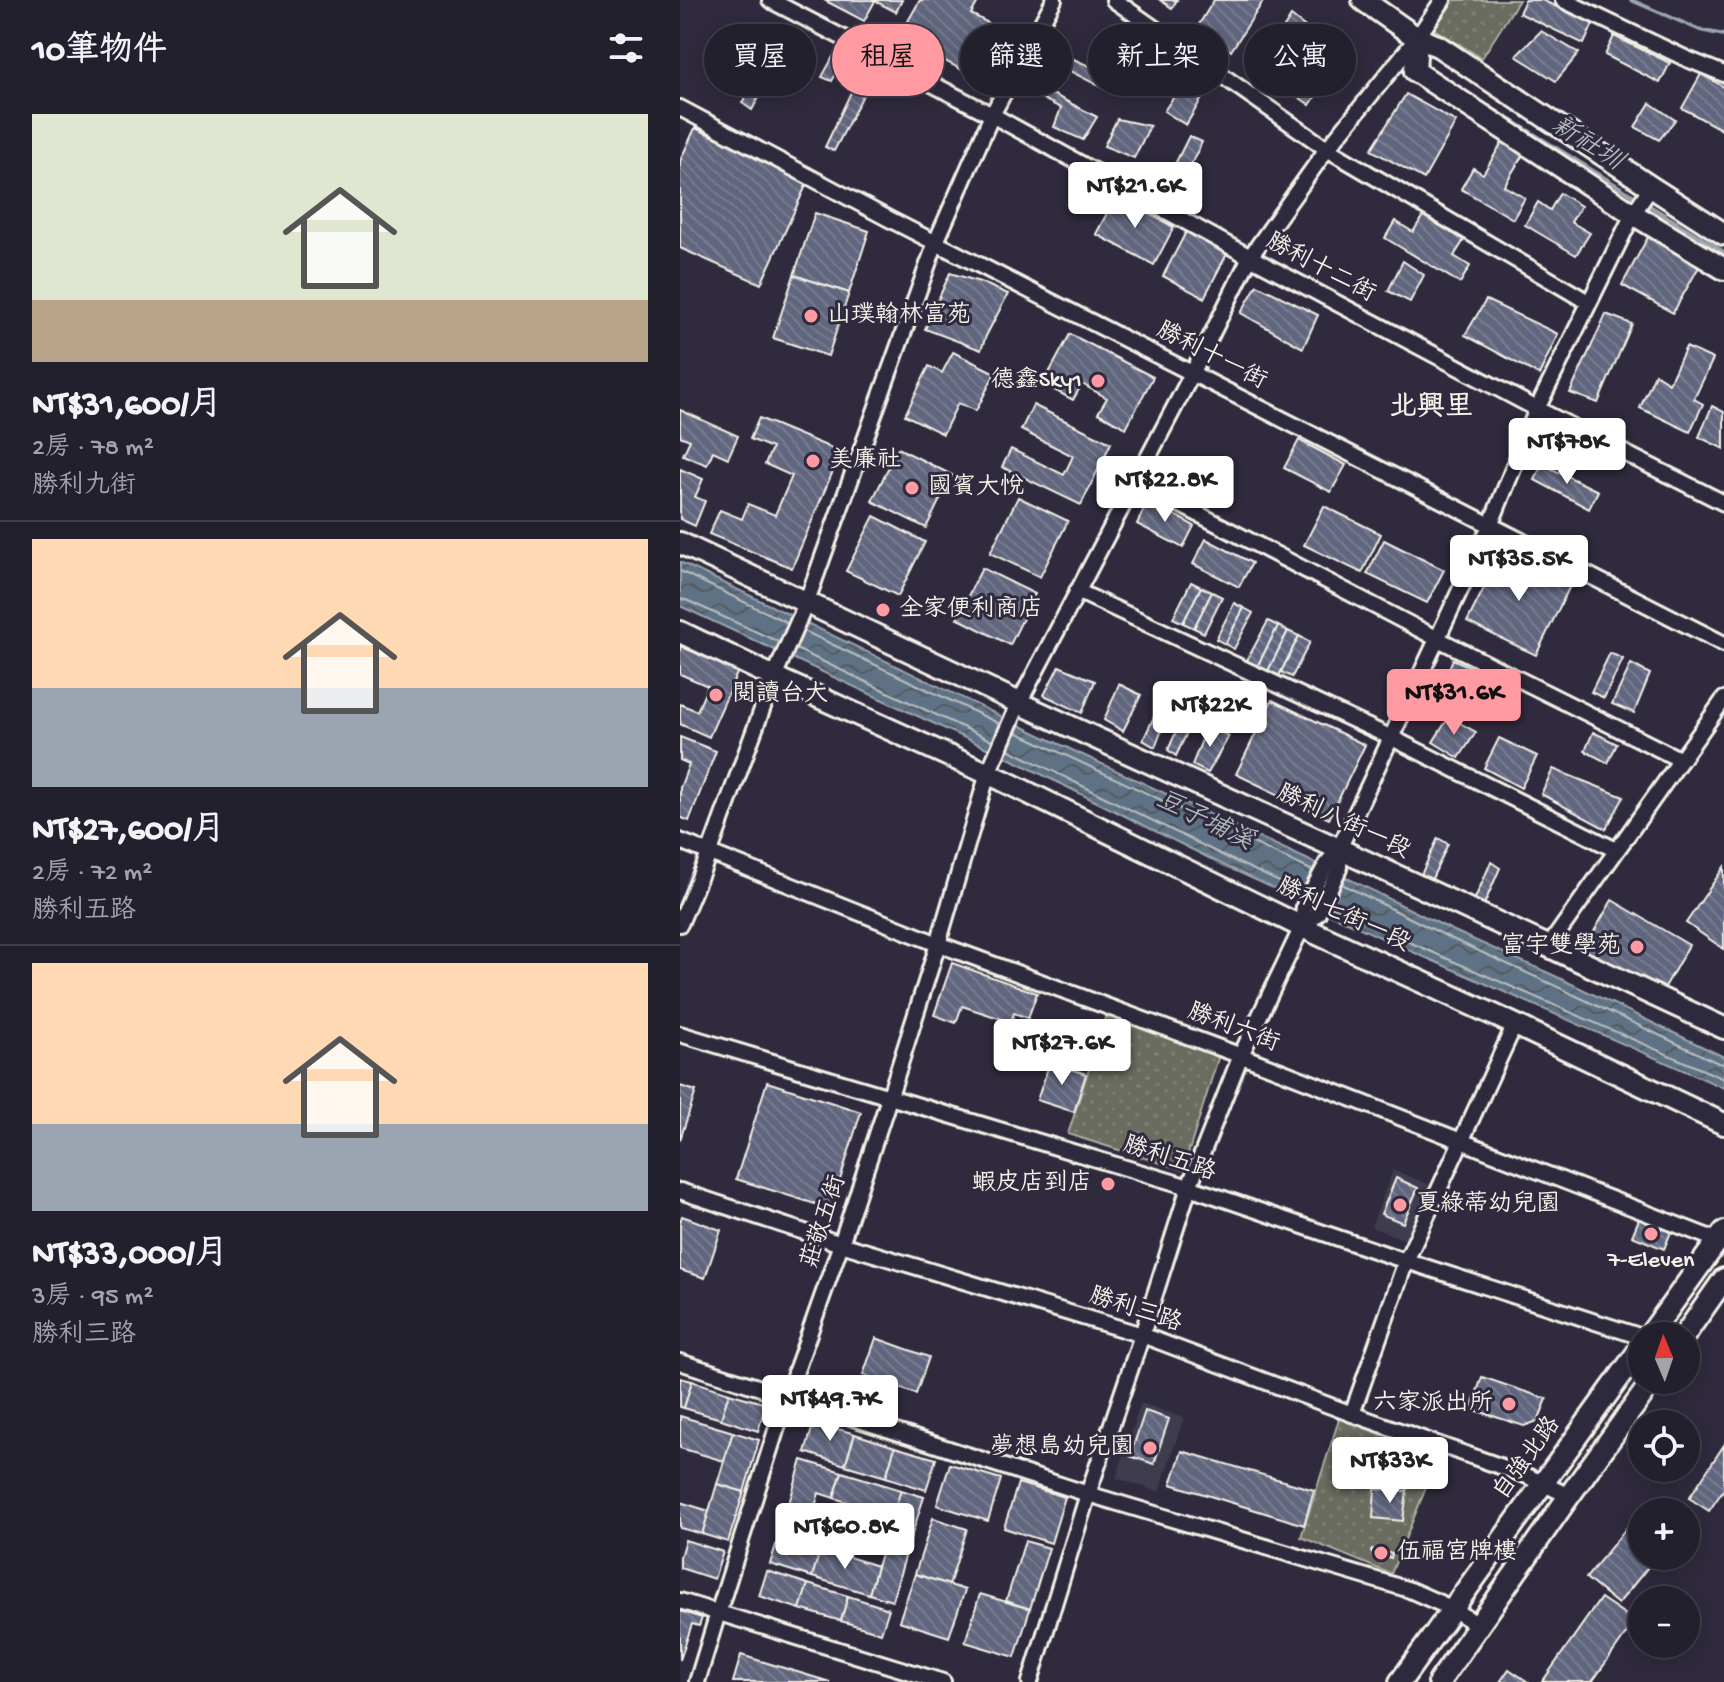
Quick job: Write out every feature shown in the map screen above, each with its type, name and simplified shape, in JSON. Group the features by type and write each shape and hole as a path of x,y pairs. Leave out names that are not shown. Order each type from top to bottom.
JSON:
{"street":[{"name":"勝利十二街","path":"770,0 992,115 1250,257 1537,409 1724,503"},
{"path":"680,924 774,677 807,601 936,242 992,115 1054,0"},
{"path":"1114,0 1327,149 1588,302"},
{"path":"1363,0 1417,38 1438,46 1724,234"},
{"path":"1019,703 1250,257 1327,149 1417,38 1443,0"},
{"path":"1563,0 1724,74"},
{"path":"1417,38 1415,71 1633,214 1724,269"},
{"name":"勝利十一街","path":"680,108 1724,644"},
{"path":"1302,927 1318,913 1335,860 1490,526 1537,409 1633,214 1651,187"},
{"path":"1135,481 1438,639 1681,760"},
{"name":"勝利八街一段","path":"680,543 1019,703 1335,860 1549,946 1724,1028"},
{"path":"1077,591 1392,738 1616,850"},
{"name":"勝利七街一段","path":"680,632 988,773 1302,927 1724,1124"},
{"path":"1549,946 1724,699"},
{"name":"莊敬五街","path":"697,1682 787,1396 889,1098 988,773 1019,703"},
{"name":"勝利六街","path":"680,841 938,944 1241,1055 1722,1239"},
{"path":"1030,1682 1189,1187 1241,1055 1302,927 1304,906 1335,860"},
{"path":"1352,1414 1406,1261 1515,1024"},
{"name":"勝利五路","path":"680,1034 1189,1187 1628,1332"},
{"name":"勝利三路","path":"680,1191 841,1244 1142,1335 1542,1483 1569,1496"},
{"path":"1660,1322 1722,1239"},
{"path":"1694,1322 1724,1279"},
{"path":"680,1362 1088,1494 1410,1590 1453,1609 1478,1625"},
{"name":"自強北路","path":"1400,1682 1628,1365"},
{"path":"1439,1682 1643,1394"},
{"path":"680,1601 943,1682"}],"shaded area":[{"name":"夏綠蒂幼兒園","path":"1393,1170 1429,1184 1406,1240 1371,1227"},
{"name":"夢想島幼兒園","path":"1141,1403 1184,1418 1159,1492 1116,1478"}],"green space":[{"path":"1452,0 1519,0 1482,58 1434,29"},
{"path":"1106,1016 1220,1052 1183,1170 1068,1134"},
{"path":"1341,1413 1440,1453 1391,1574 1301,1537"}],"water":[{"name":"豆子埔溪","path":"680,562 1724,1057 1724,1088 1225,866 1017,762 680,606"}],"building":[{"path":"824,0 902,0 896,12 875,1 864,21"},
{"path":"920,0 979,0 971,14 990,24 960,24 960,69 944,61 944,24 914,24 908,21"},
{"path":"1160,0 1177,0 1172,8"},
{"path":"1214,0 1264,0 1248,24 1244,24 1244,31 1231,51 1228,49 1228,24 1199,24"},
{"path":"1525,0 1542,0 1593,24 1584,44 1519,13"},
{"path":"1291,16 1301,24 1286,24"},
{"path":"1541,31 1579,53 1556,81 1516,56"},
{"path":"1614,36 1670,63 1660,83 1605,55"},
{"path":"1072,58 1088,65 1088,80 1072,72"},
{"path":"832,59 832,81 822,77"},
{"path":"1701,74 1724,87 1724,131 1682,108"},
{"path":"1406,94 1456,122 1424,179 1371,150"},
{"path":"746,96 760,96 752,110 742,103"},
{"path":"849,96 863,96 834,151 825,147"},
{"path":"1037,96 1056,96 1097,117 1083,140 1054,127 1061,108"},
{"path":"1174,96 1203,96 1186,125 1164,111"},
{"path":"1297,96 1316,96 1310,105"},
{"path":"1650,103 1675,120 1659,140 1635,127"},
{"path":"1117,119 1150,126 1134,158 1104,146"},
{"path":"695,128 809,179 761,284 680,248 680,161"},
{"path":"1189,136 1202,142 1182,183 1169,176"},
{"path":"1506,136 1527,148 1504,186 1525,198 1513,219 1461,189 1473,168 1483,174"},
{"path":"1560,193 1581,206 1571,222 1590,233 1576,255 1525,225 1538,202 1550,210"},
{"path":"1116,196 1174,227 1154,265 1096,234"},
{"name":"山璞翰林富苑","path":"815,213 869,231 849,293 794,275"},
{"path":"1423,216 1464,240 1454,256 1470,266 1460,283 1385,238 1395,221 1413,232"},
{"path":"1187,230 1228,252 1204,298 1163,276"},
{"path":"1648,237 1700,265 1673,313 1622,285"},
{"path":"1403,261 1424,275 1410,302 1388,291"},
{"path":"950,273 1008,294 981,350 925,329"},
{"name":"山璞翰林富苑","path":"794,275 849,293 828,356 773,338"},
{"path":"1257,285 1318,315 1303,348 1241,313"},
{"path":"1486,300 1558,334 1539,375 1465,335"},
{"path":"1606,314 1632,324 1598,403 1570,393"},
{"name":"德鑫Sky1","path":"1070,334 1153,377 1126,428 1098,413 1107,398 1082,384 1073,400 1043,384"},
{"path":"1686,347 1713,359 1694,399 1703,404 1690,432 1640,408 1655,374 1669,383"},
{"path":"953,352 995,373 976,411 958,403 943,434 905,415 929,366 942,373"},
{"path":"1033,405 1111,443 1081,505 1002,467 1011,449 1064,475 1073,456 1021,430"},
{"path":"1712,406 1724,412 1724,449 1699,437"},
{"path":"680,410 738,436 728,458 713,451 707,465 683,455 690,440 680,436"},
{"path":"759,418 841,452 792,568 709,534 720,510 742,519 748,504 775,515 792,476 765,464 772,448 750,439"},
{"path":"1299,440 1346,465 1331,492 1284,468"},
{"name":"國賓大悅","path":"898,448 952,475 926,528 872,501"},
{"path":"1542,464 1598,491 1589,509 1535,480"},
{"path":"680,469 703,479 695,497 705,501 695,526 680,519"},
{"name":"國賓大悅","path":"1018,497 1068,521 1040,577 990,553"},
{"path":"1148,500 1194,526 1183,548 1137,524"},
{"path":"1324,506 1381,534 1362,573 1304,545"},
{"name":"國賓大悅","path":"874,516 925,542 898,596 846,571"},
{"path":"1206,539 1252,563 1239,587 1193,564"},
{"path":"1384,540 1444,570 1427,603 1367,574"},
{"path":"1503,550 1571,584 1536,655 1467,622"},
{"name":"國賓大悅","path":"982,568 1035,594 1010,645 957,618"},
{"path":"1191,582 1201,587 1183,623 1173,618"},
{"path":"1201,587 1212,592 1194,628 1183,623"},
{"path":"1212,592 1222,597 1204,633 1194,628"},
{"path":"1234,603 1244,608 1225,644 1216,639"},
{"path":"1244,608 1253,613 1234,649 1225,644"},
{"path":"1268,621 1278,626 1257,667 1246,662"},
{"path":"1278,626 1288,631 1267,673 1257,667"},
{"path":"1288,631 1299,636 1278,678 1267,673"},
{"path":"1299,636 1310,642 1292,677 1281,672"},
{"name":"閱讀台大","path":"680,646 738,671 709,737 680,724 680,704 697,711 708,686 680,674"},
{"path":"1610,653 1623,659 1604,698 1591,692"},
{"path":"1453,659 1479,671 1465,700 1440,688"},
{"path":"1631,664 1650,674 1634,713 1612,704"},
{"path":"1059,666 1095,681 1082,713 1044,695"},
{"path":"1119,684 1141,695 1123,731 1104,720"},
{"path":"1272,700 1365,745 1329,819 1236,774"},
{"path":"1161,702 1171,708 1155,747 1143,740"},
{"path":"1184,714 1194,718 1176,756 1168,750"},
{"path":"1449,717 1476,732 1459,758 1433,742"},
{"path":"1208,725 1229,736 1208,773 1192,765"},
{"path":"1593,732 1617,744 1608,763 1585,751"},
{"path":"680,737 716,751 689,821 680,817 680,788 689,764 680,760"},
{"path":"1499,738 1537,756 1521,788 1484,768"},
{"path":"1553,769 1624,797 1606,829 1541,794"},
{"path":"1438,838 1448,844 1431,881 1420,877"},
{"path":"1491,862 1500,868 1483,907 1474,901"},
{"path":"1724,867 1724,949 1686,923"},
{"name":"富宇雙學苑","path":"1612,900 1689,945 1661,994 1584,949"},
{"path":"952,963 1037,993 1028,1018 1014,1013 1011,1022 962,1006 956,1023 934,1015"},
{"path":"1050,1062 1086,1074 1074,1112 1037,1100"},
{"path":"767,1082 861,1112 831,1209 736,1179"},
{"path":"680,1086 696,1091 680,1140"},
{"path":"1396,1178 1418,1188 1403,1223 1381,1214"},
{"path":"682,1216 721,1230 705,1278 680,1270"},
{"name":"7-Eleven","path":"1639,1219 1671,1232 1664,1249 1632,1236"},
{"path":"876,1338 929,1357 916,1394 863,1375"},
{"name":"六家派出所","path":"1482,1377 1547,1399 1538,1421 1524,1426 1471,1409"},
{"path":"680,1378 692,1381 684,1408 680,1407"},
{"path":"692,1381 729,1393 721,1419 684,1408"},
{"path":"729,1393 766,1404 758,1431 721,1419"},
{"path":"1145,1411 1169,1419 1154,1464 1130,1456"},
{"path":"680,1416 733,1432 724,1461 680,1448"},
{"path":"814,1422 855,1434 845,1465 805,1452"},
{"path":"733,1432 759,1440 744,1492 717,1484"},
{"path":"855,1434 895,1447 886,1477 845,1465"},
{"path":"1724,1445 1724,1489 1709,1511 1700,1505 1700,1498 1689,1498"},
{"path":"895,1447 936,1459 926,1490 886,1477"},
{"path":"1379,1450 1410,1453 1407,1491 1375,1489"},
{"path":"1182,1451 1314,1490 1304,1525 1171,1484"},
{"path":"802,1460 842,1472 834,1498 819,1493 812,1517 787,1510"},
{"path":"950,1464 1001,1479 988,1521 937,1505"},
{"path":"842,1472 901,1490 893,1516 834,1498"},
{"path":"1018,1483 1065,1497 1051,1543 1004,1528"},
{"path":"717,1484 744,1492 728,1542 702,1534"},
{"path":"1375,1489 1407,1491 1403,1521 1373,1518"},
{"path":"901,1490 924,1497 908,1547 885,1540"},
{"path":"680,1502 709,1511 702,1534 680,1528"},
{"path":"787,1510 812,1517 804,1543 821,1548 812,1577 770,1564"},
{"path":"933,1518 967,1529 949,1585 915,1574"},
{"path":"1628,1526 1628,1570 1646,1570 1633,1586 1628,1586 1628,1592 1618,1604 1586,1578"},
{"path":"685,1540 723,1552 714,1579 680,1568"},
{"path":"885,1540 908,1547 892,1601 869,1594"},
{"path":"1025,1541 1049,1548 1030,1609 1006,1601"},
{"path":"821,1548 877,1566 869,1594 812,1577"},
{"name":"伍福宮牌樓","path":"1372,1549 1392,1554 1391,1558 1371,1552"},
{"path":"767,1571 808,1584 800,1609 759,1596"},
{"path":"915,1574 965,1590 949,1637 899,1621"},
{"path":"808,1584 848,1596 841,1621 800,1609"},
{"path":"980,1594 1030,1609 1015,1657 965,1642"},
{"path":"848,1596 889,1609 881,1633 841,1621"},
{"path":"1601,1598 1628,1616 1628,1631 1592,1682 1542,1682"},
{"path":"680,1611 702,1618 699,1626 692,1624 680,1660"},
{"path":"741,1655 830,1682 733,1682"},
{"path":"1509,1669 1528,1682 1500,1682"}],"waterway":[{"name":"新社圳","path":"1631,0 1700,30 1724,35"},
{"name":"新社圳","path":"1437,74 1724,252"}],"place":[{"name":"山璞翰林富苑","path":"811,316"},
{"name":"德鑫Sky1","path":"1098,381"},
{"name":"美廉社","path":"813,461"},
{"name":"國賓大悅","path":"912,488"},
{"name":"全家便利商店","path":"883,610"},
{"name":"閱讀台大","path":"716,695"},
{"name":"富宇雙學苑","path":"1637,947"},
{"name":"蝦皮店到店","path":"1108,1184"},
{"name":"夏綠蒂幼兒園","path":"1400,1205"},
{"name":"7-Eleven","path":"1651,1234"},
{"name":"六家派出所","path":"1509,1404"},
{"name":"夢想島幼兒園","path":"1150,1448"},
{"name":"伍福宮牌樓","path":"1381,1553"}],"district":[{"name":"北興里","path":"1431,408"}]}
